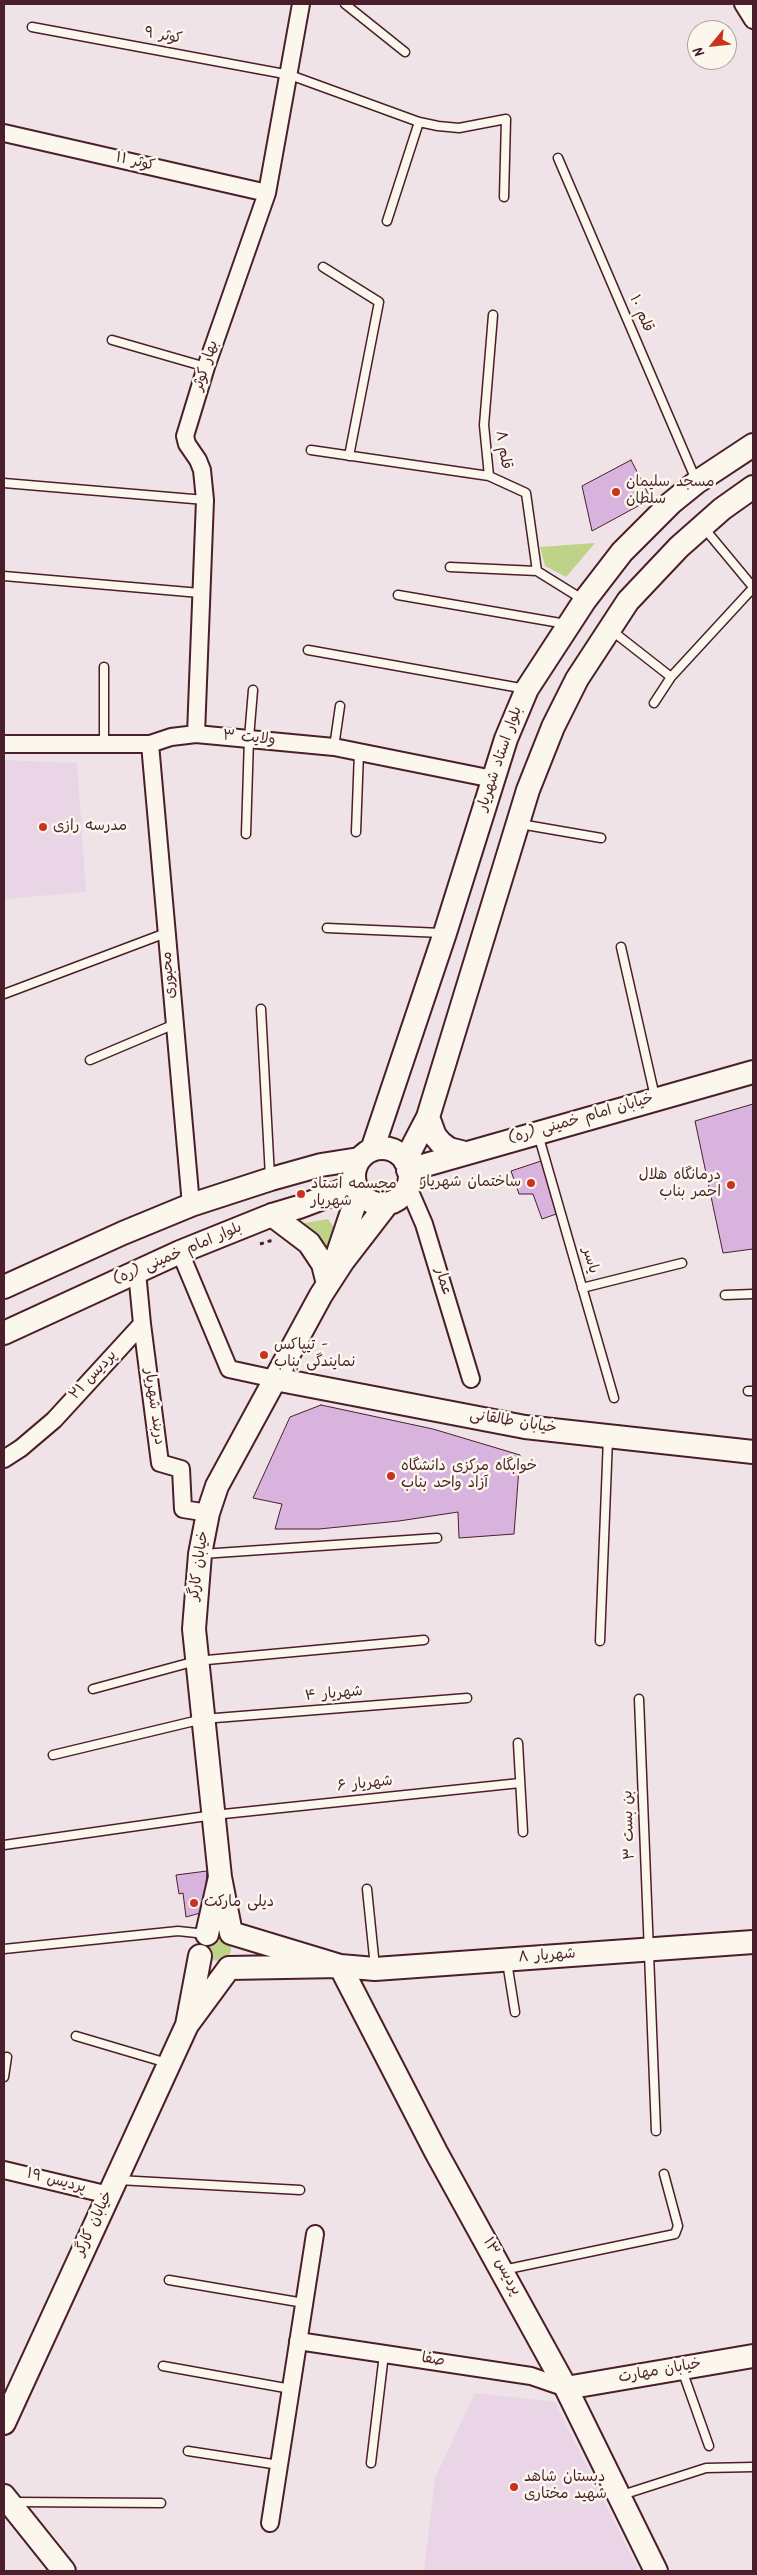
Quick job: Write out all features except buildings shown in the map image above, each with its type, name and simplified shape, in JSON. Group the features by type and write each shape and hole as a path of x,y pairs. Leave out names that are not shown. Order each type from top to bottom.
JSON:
{"main road":[{"name":"بلوار استاد شهریار","path":"366,1154 445,933 493,779 527,689 568,624 622,552 671,504 697,482 753,444"},
{"path":"366,1154 354,1171 357,1188 362,1196 373,1203 386,1204 399,1199 428,1117 528,790 553,727 577,679 628,601 702,526 753,487"},
{"path":"493,779 528,790"},
{"name":"خیابان امام خمینی (ره)","path":"407,1172 464,1153 753,1072"},
{"path":"428,1117 435,1136 441,1143 449,1149 464,1153"},
{"path":"4,1287 123,1233 191,1205 270,1179 384,1148 396,1152 407,1172"},
{"path":"328,1284 357,1188"},
{"name":"بلوار امام خمینی (ره)","path":"4,1333 180,1252 272,1215 300,1208 357,1188"},
{"path":"328,1284 386,1204"},
{"path":"272,1215 309,1243 323,1264 328,1284"},
{"name":"خیابان کارگر","path":"230,1933 220,1877 196,1661 194,1608 200,1554 208,1513 217,1486 328,1284"},
{"name":"خیابان طالقانی","path":"275,1379 525,1427 753,1452"},
{"name":"خیابان کارگر","path":"207,1934 220,1877"},
{"path":"219,1930 230,1933 239,1944 238,1958 229,1968 212,1968 200,1956 200,1944 207,1934 219,1930"},
{"name":"شهریار ۸","path":"230,1933 340,1966"},
{"name":"شهریار ۸","path":"229,1968 340,1966 375,1969 753,1942"},
{"name":"خیابان کارگر","path":"187,2026 200,1956"},
{"name":"پردیس ۱۳","path":"340,1966 436,2152 503,2270 566,2388 656,2571"},
{"name":"خیابان کارگر","path":"4,2422 187,2026 229,1968"},
{"name":"خیابان مهارت","path":"566,2388 753,2356"},
{"path":"6,2499 64,2571"}],"street":[{"name":"بهار کوثر","path":"196,734 205,500 202,470 198,460 187,444 185,436 206,367 267,193 302,4"},
{"path":"743,4 753,20"},
{"name":"کوثر ۱۱","path":"4,133 267,193"},
{"name":"ولایت ۳","path":"4,744 150,744 171,737 196,734 334,747 493,779"},
{"name":"محبوری","path":"150,744 191,1205"},
{"name":"عمار","path":"407,1172 471,1379"},
{"path":"180,1252 229,1369 275,1379"},
{"path":"137,1272 142,1324"},
{"name":"پردیس ۲۱","path":"4,1459 21,1448 54,1420 142,1324"},
{"name":"دربند شهریار","path":"142,1324 160,1463 180,1469 183,1509 208,1513"},
{"name":"پردیس ۱۹","path":"4,2170 112,2188"},
{"path":"270,2523 315,2234"},
{"name":"صفا","path":"298,2341 531,2376 566,2388"}],"lane":[{"path":"345,4 406,52"},
{"name":"کوثر ۹","path":"32,27 290,74 419,122 459,128 506,119 504,197"},
{"path":"386,221 419,122"},
{"name":"قلم ۱۰","path":"558,158 697,482"},
{"path":"323,267 379,302 349,456"},
{"name":"قلم ۸","path":"493,315 484,425 489,476 526,493 537,571"},
{"path":"112,340 206,367"},
{"path":"311,450 489,476"},
{"path":"4,483 205,500"},
{"path":"654,703 671,677 753,587 702,526"},
{"path":"450,567 537,571 585,600"},
{"path":"4,576 200,593"},
{"path":"398,595 568,624"},
{"path":"610,629 671,677"},
{"path":"308,650 527,689"},
{"path":"104,667 104,745"},
{"path":"246,834 249,738 253,690"},
{"path":"334,747 340,706"},
{"path":"356,832 359,751"},
{"path":"518,823 601,838"},
{"path":"327,928 445,933"},
{"path":"4,994 166,933"},
{"path":"621,947 656,1099"},
{"path":"261,1009 270,1179"},
{"path":"90,1060 175,1024"},
{"name":"یاسر","path":"538,1132 614,1398"},
{"path":"582,1288 682,1263"},
{"path":"725,1295 753,1294"},
{"path":"600,1641 608,1436"},
{"path":"200,1554 436,1538"},
{"path":"94,1689 196,1661 424,1640"},
{"name":"شهریار ۴","path":"53,1755 203,1719 466,1698"},
{"name":"بن بست ۳","path":"639,1699 656,2131"},
{"path":"518,1743 522,1832"},
{"name":"شهریار ۶","path":"4,1845 214,1815 520,1783"},
{"path":"367,1889 375,1969"},
{"path":"4,1949 178,1931 207,1934"},
{"path":"507,1960 514,2012"},
{"path":"76,2036 170,2063"},
{"path":"4,2078 7,2057"},
{"path":"503,2270 675,2234 678,2226 664,2174"},
{"path":"112,2188 300,2190"},
{"path":"169,2280 304,2303"},
{"path":"372,2463 384,2354"},
{"path":"163,2366 291,2388"},
{"path":"682,2368 709,2446"},
{"path":"188,2451 279,2465"},
{"path":"619,2496 706,2468 753,2467"},
{"path":"6,2499 160,2503"}],"shaded area":[{"name":"مدرسه رازی","path":"4,760 77,763 86,892 4,899"},
{"name":"دبستان شاهد شهید مختاری","path":"475,2393 555,2402 639,2571 424,2571 435,2478"}],"green space":[{"path":"595,543 566,577 545,566 540,547"},
{"path":"328,1219 336,1230 328,1260 299,1224"},
{"path":"219,1937 227,1941 231,1949 227,1957 219,1961 211,1957 207,1949 211,1941"}],"place":[{"name":"مسجد سلیمان سلطان","path":"616,492"},
{"name":"مدرسه رازی","path":"43,827"},
{"name":"ساختمان شهریار","path":"531,1183"},
{"name":"درمانگاه هلال احمر بناب","path":"731,1185"},
{"name":"مجسمه استاد شهریار","path":"301,1194"},
{"name":"تیپاکس - نمایندگی بناب","path":"264,1355"},
{"name":"خوابگاه مرکزی دانشگاه آزاد واحد بناب","path":"391,1476"},
{"name":"دیلی مارکت","path":"194,1903"},
{"name":"دبستان شاهد شهید مختاری","path":"514,2487"}]}
